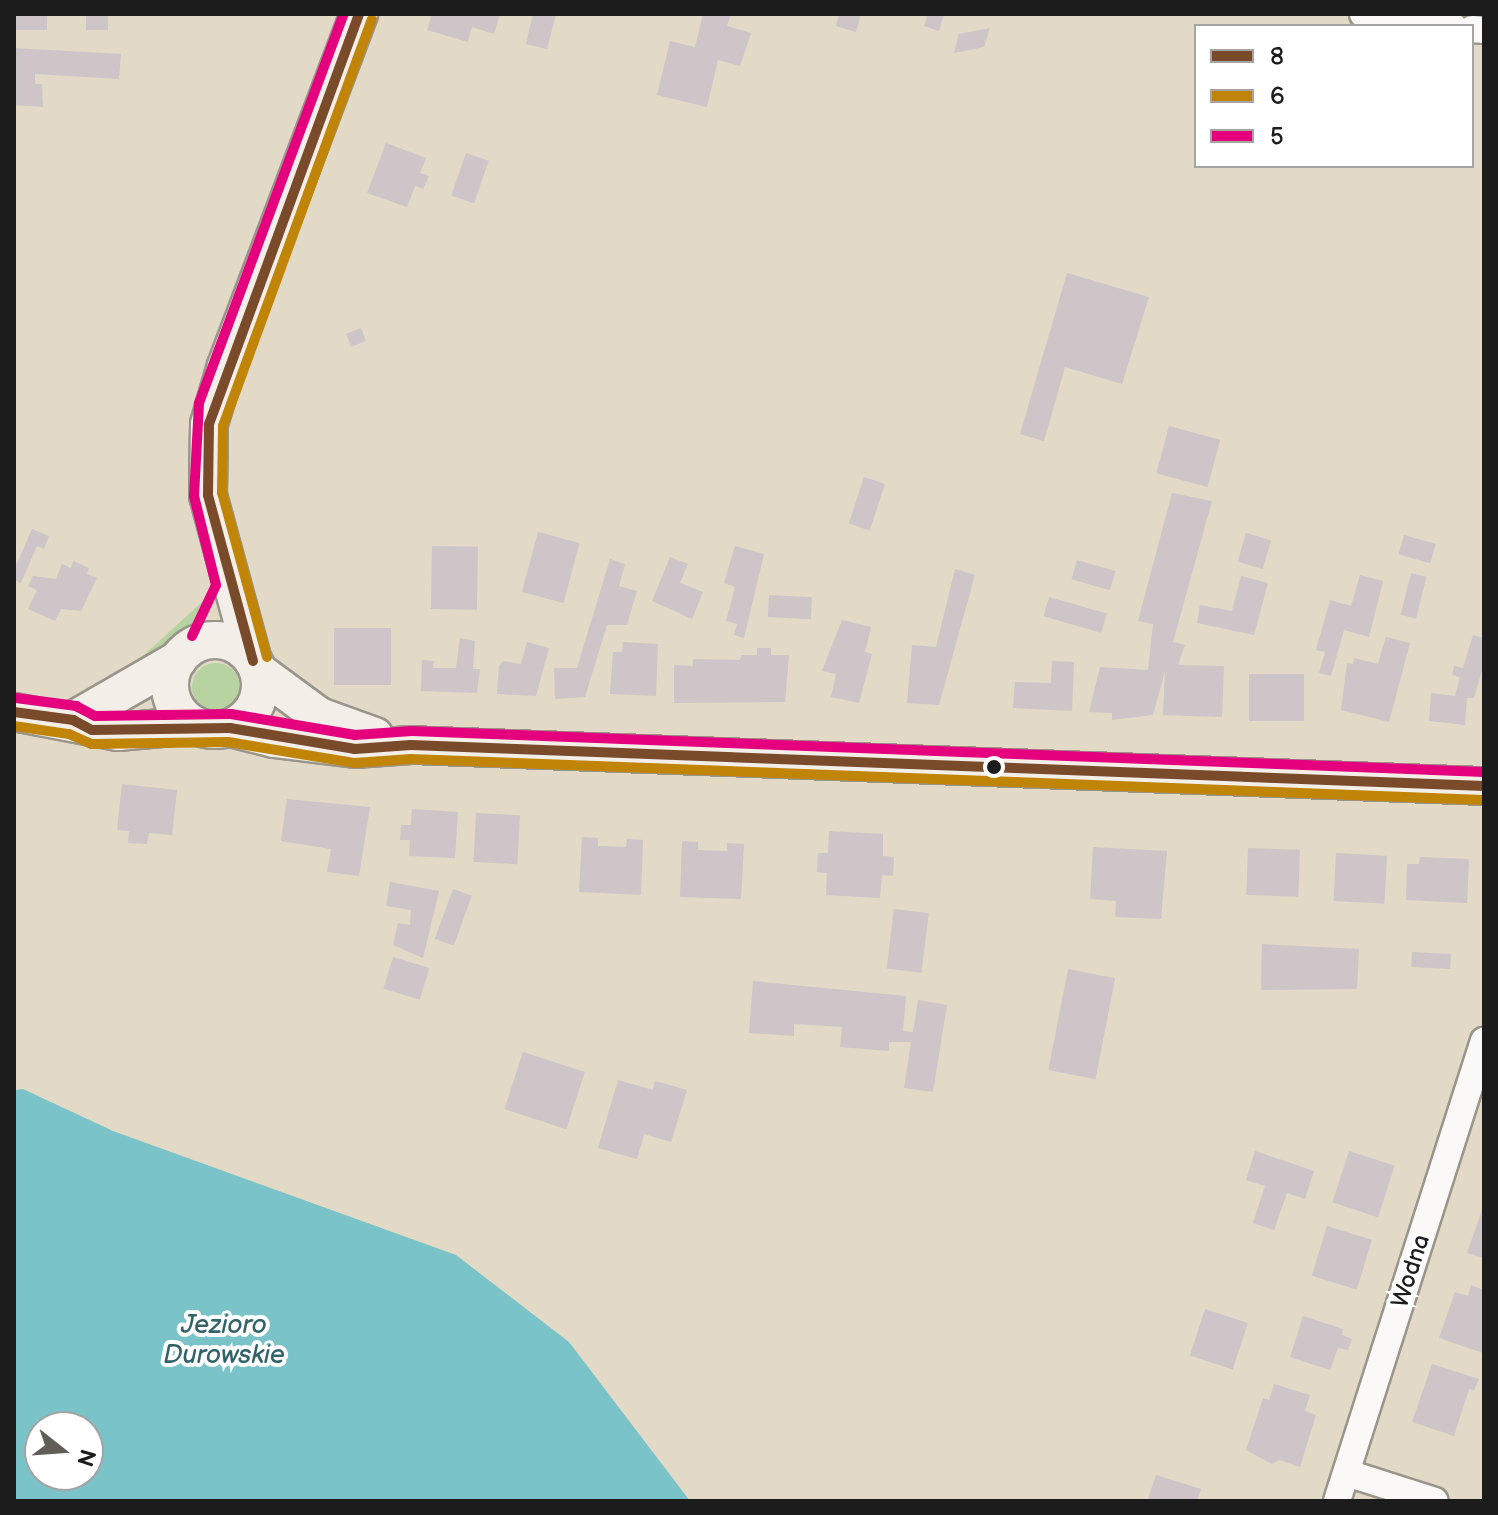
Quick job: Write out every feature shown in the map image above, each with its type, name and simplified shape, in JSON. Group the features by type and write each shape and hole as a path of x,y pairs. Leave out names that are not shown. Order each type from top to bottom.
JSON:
{"street":[{"path":"230,728 252,711 260,685 208,495 213,407 359,14"},
{"path":"1363,14 1438,24"},
{"path":"195,725 182,716 170,688 231,586"},
{"path":"73,720 192,650 236,646 256,666 340,727 411,745"},
{"path":"14,712 73,720 92,730 118,732 195,725 355,749 411,745 1484,786"},
{"name":"Wodna","path":"1337,1501 1484,1041"},
{"path":"1347,1473 1435,1501"}],"green space":[{"path":"214,591 196,622 120,677"},
{"path":"216,663 233,670 240,687 233,704 216,711 199,704 192,687 199,670"}],"water":[{"name":"Jezioro Durowskie","path":"23,1089 113,1131 456,1255 569,1342 690,1501 14,1501 14,1090"}],"building":[{"path":"14,14 47,14 47,30 14,30"},
{"path":"86,14 108,14 108,30 86,30"},
{"path":"432,14 500,14 494,34 472,27 468,42 427,30"},
{"path":"533,14 556,14 547,49 526,44"},
{"path":"703,14 731,14 727,26 751,33 740,66 718,60 707,107 657,95 670,41 695,47"},
{"path":"839,14 861,14 856,32 836,26"},
{"path":"928,14 944,14 939,31 924,26"},
{"path":"990,28 984,47 954,53 959,34"},
{"path":"14,48 121,54 119,79 35,74 35,84 42,84 43,107 14,105"},
{"path":"386,143 426,158 420,173 429,176 423,189 415,186 407,207 367,193"},
{"path":"466,153 489,161 474,203 451,196"},
{"path":"1067,273 1149,297 1122,384 1065,367 1044,441 1020,434"},
{"path":"361,328 366,341 351,347 346,334"},
{"path":"1169,426 1220,440 1208,487 1156,473"},
{"path":"864,477 885,484 870,530 849,524"},
{"path":"1172,493 1212,501 1173,642 1185,645 1178,665 1224,666 1222,717 1163,715 1165,671 1153,715 1112,720 1112,713 1089,712 1100,667 1148,670 1153,624 1138,621"},
{"path":"32,529 49,536 44,549 37,546 21,583 14,580 14,570"},
{"path":"538,532 580,543 563,603 522,592"},
{"path":"1246,533 1271,540 1263,569 1238,562"},
{"path":"1404,535 1436,544 1430,563 1398,554"},
{"path":"432,546 478,547 477,610 431,609"},
{"path":"735,546 764,554 744,638 734,635 737,624 726,621 735,587 724,583"},
{"path":"670,557 688,564 680,583 703,592 692,619 652,601"},
{"path":"610,559 625,564 619,586 637,591 627,625 607,625 585,697 555,699 554,668 577,668"},
{"path":"1077,560 1115,571 1110,590 1071,579"},
{"path":"73,561 89,568 87,574 97,578 81,611 61,609 55,621 28,609 37,590 28,586 33,576 56,579 62,564 71,568"},
{"path":"955,569 975,575 939,705 907,703 912,645 936,647"},
{"path":"1411,573 1427,577 1416,619 1401,615"},
{"path":"1360,575 1383,581 1369,637 1344,630 1331,676 1319,673 1325,652 1316,650 1330,600 1351,606"},
{"path":"1241,576 1268,583 1254,635 1197,623 1200,605 1232,611"},
{"path":"769,595 812,597 811,619 768,617"},
{"path":"1049,597 1107,614 1101,633 1043,616"},
{"path":"842,620 871,627 865,652 872,654 859,703 831,697 836,674 822,671"},
{"path":"334,628 391,628 391,685 334,685"},
{"path":"1473,635 1484,638 1484,664 1474,698 1467,698 1465,725 1429,721 1431,693 1455,696 1460,677 1452,675 1454,666 1463,668"},
{"path":"1386,637 1410,643 1389,722 1341,710 1347,663 1353,664 1354,658 1378,664"},
{"path":"460,638 475,641 473,669 480,669 477,693 421,691 422,660 434,661 433,668 456,668"},
{"path":"527,642 549,648 536,696 497,694 499,666 503,661 521,664"},
{"path":"623,642 658,644 656,696 610,694 613,652 622,652"},
{"path":"757,648 771,648 771,655 789,655 785,702 674,703 674,665 693,666 693,659 740,660 741,655 757,655"},
{"path":"1052,661 1074,662 1072,711 1013,708 1015,682 1051,683"},
{"path":"1249,674 1304,674 1304,721 1249,721"},
{"path":"122,784 177,790 172,835 149,833 147,844 128,843 129,831 117,830"},
{"path":"287,799 370,807 359,876 327,872 331,849 281,841"},
{"path":"412,809 458,812 455,858 409,856 410,840 400,840 401,825 411,825"},
{"path":"476,813 520,815 517,864 473,862"},
{"path":"829,831 883,834 883,856 894,857 893,876 882,875 880,898 826,895 827,873 817,872 818,853 828,853"},
{"path":"582,837 598,838 598,846 626,847 627,839 643,840 641,895 579,892"},
{"path":"682,841 698,842 698,850 727,851 727,843 744,844 741,899 680,897"},
{"path":"1093,847 1167,851 1161,919 1115,917 1116,901 1090,899"},
{"path":"1248,848 1300,850 1298,897 1246,895"},
{"path":"1336,853 1387,856 1384,904 1333,901"},
{"path":"1420,857 1469,859 1467,903 1406,900 1407,864 1419,864"},
{"path":"390,882 439,891 423,958 393,945 398,923 410,925 411,910 386,906"},
{"path":"453,889 472,896 454,946 435,939"},
{"path":"894,909 929,913 921,973 887,969"},
{"path":"1262,944 1359,949 1357,989 1261,990"},
{"path":"1412,952 1451,954 1450,969 1411,967"},
{"path":"393,957 429,968 420,1000 383,989"},
{"path":"1068,969 1115,978 1095,1079 1048,1070"},
{"path":"753,981 906,996 903,1031 913,1032 918,1000 947,1005 933,1092 904,1088 911,1042 889,1042 889,1051 840,1047 842,1027 794,1024 794,1036 749,1033"},
{"path":"523,1052 585,1072 566,1129 504,1109"},
{"path":"618,1080 653,1090 655,1081 687,1090 671,1142 644,1134 637,1159 598,1148"},
{"path":"1255,1151 1314,1171 1305,1199 1287,1193 1274,1230 1253,1223 1265,1186 1246,1180"},
{"path":"1349,1151 1395,1166 1378,1217 1332,1202"},
{"path":"1484,1204 1484,1258 1467,1253"},
{"path":"1327,1226 1372,1240 1357,1289 1312,1276"},
{"path":"1471,1285 1484,1290 1483,1353 1439,1338 1455,1292 1468,1296"},
{"path":"1205,1309 1248,1323 1233,1370 1190,1356"},
{"path":"1303,1316 1343,1329 1342,1335 1352,1339 1348,1350 1338,1348 1330,1370 1290,1357"},
{"path":"1432,1364 1479,1379 1474,1390 1469,1389 1454,1436 1412,1422"},
{"path":"1274,1384 1310,1395 1305,1411 1316,1415 1300,1467 1279,1460 1272,1464 1246,1450 1263,1398 1269,1400"},
{"path":"1156,1475 1201,1489 1197,1501 1147,1501"}],"transit line":[{"name":"5","path":"192,636 216,585 194,496 199,403 344,14"},
{"name":"8","path":"253,661 208,495 209,424 359,14"},
{"name":"6","path":"267,657 222,493 223,426 372,19"},
{"name":"5","path":"16,698 76,706 95,716 231,714 355,735 412,731 1484,772"},
{"name":"8","path":"14,712 73,720 92,730 230,728 355,749 411,745 1484,786"},
{"name":"6","path":"14,726 69,734 91,744 228,742 355,763 411,759 1483,800"}]}
